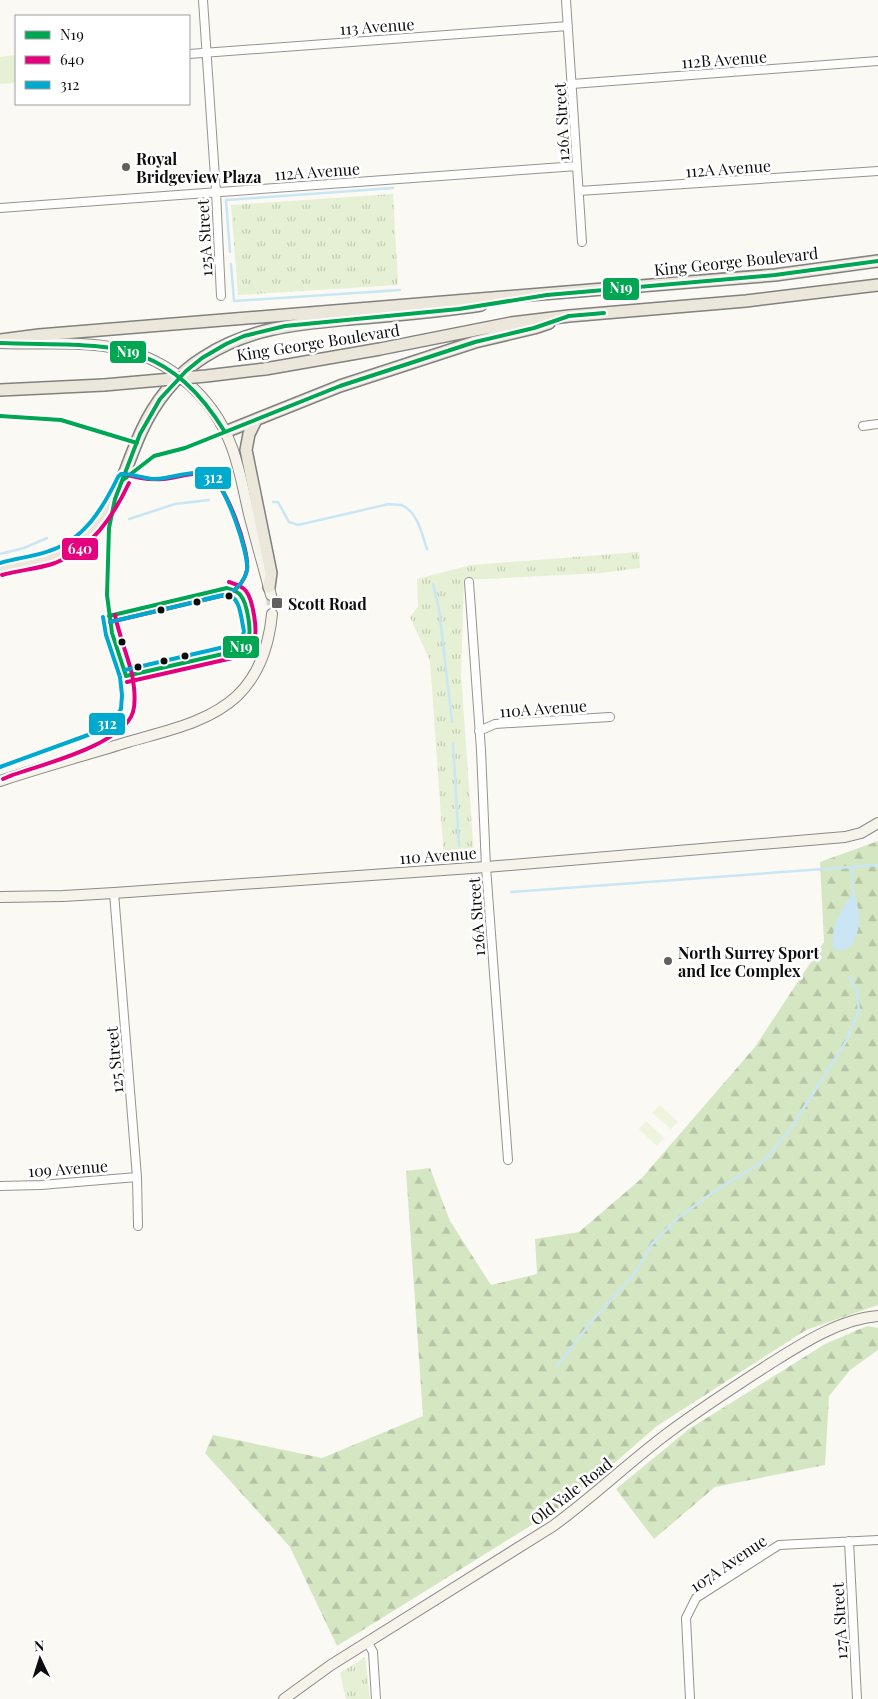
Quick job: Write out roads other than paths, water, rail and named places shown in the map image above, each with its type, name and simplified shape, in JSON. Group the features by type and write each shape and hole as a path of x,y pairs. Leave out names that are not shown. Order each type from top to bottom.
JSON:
{"main road":[{"name":"King George Boulevard","path":"0,342 20,337 775,275 878,261"},
{"name":"King George Boulevard","path":"0,390 104,385 265,369 511,323 569,316 746,301 878,285"},
{"path":"0,569 53,556 67,550 86,536 115,499 143,428 160,399 180,376 202,358 226,344 263,330 459,309 547,295"},
{"path":"226,432 353,381 475,342 534,328 569,316"},
{"path":"0,342 79,344 121,349 148,358 180,376 196,390 226,432 241,479 270,591"},
{"path":"256,420 246,442 247,460 271,573 270,591"},
{"path":"0,781 194,722 212,714 237,696 258,668 268,643 272,614"},
{"name":"110 Avenue","path":"0,897 114,893 486,867 845,838 861,833 877,824"},
{"name":"Old Yale Road","path":"284,1699 331,1666 553,1526 577,1509 668,1433 780,1358 838,1327 868,1317 878,1316"}],"street":[{"name":"125A Street","path":"203,0 221,296"},
{"name":"126A Street","path":"566,0 582,242"},
{"name":"113 Avenue","path":"190,54 568,26"},
{"name":"112B Avenue","path":"572,84 878,61"},
{"name":"112A Avenue","path":"0,208 577,166"},
{"name":"112A Avenue","path":"579,191 878,172"},
{"path":"0,335 20,337"},
{"path":"863,426 878,424"},
{"name":"126A Street","path":"469,582 480,731 486,867 508,1160"},
{"name":"110A Avenue","path":"480,731 495,724 610,717"},
{"name":"125 Street","path":"114,893 137,1177 138,1226"},
{"name":"109 Avenue","path":"0,1186 41,1185 137,1177"},
{"name":"107A Avenue","path":"690,1699 686,1618 696,1598 779,1545 878,1540"},
{"name":"127A Street","path":"849,1541 857,1699"},
{"path":"368,1643 373,1652 376,1699"}],"water":[{"path":"853,890 860,919 858,932 851,947 838,951 833,947 834,929 838,916"}],"waterway":[{"path":"230,252 226,200 393,188"},
{"path":"231,264 234,301 400,290"},
{"path":"129,519 175,504 209,500"},
{"path":"273,502 278,502 289,522 298,525 389,504 401,505 412,512 427,549"},
{"path":"0,554 24,548 47,538"},
{"path":"433,584 439,609 452,722"},
{"path":"453,743 459,846"},
{"path":"511,892 878,865"},
{"path":"852,867 853,890"},
{"path":"557,1366 592,1321 635,1273 652,1244 679,1217 719,1188 763,1162 791,1128 845,1043 859,1011 857,991 849,977"}],"tunnel":[{"path":"271,595 272,614"}],"place":[{"name":"Royal Bridgeview Plaza","path":"126,167"},
{"name":"Scott Road","path":"277,603"},
{"name":"North Surrey Sport and Ice Complex","path":"668,961"}]}
